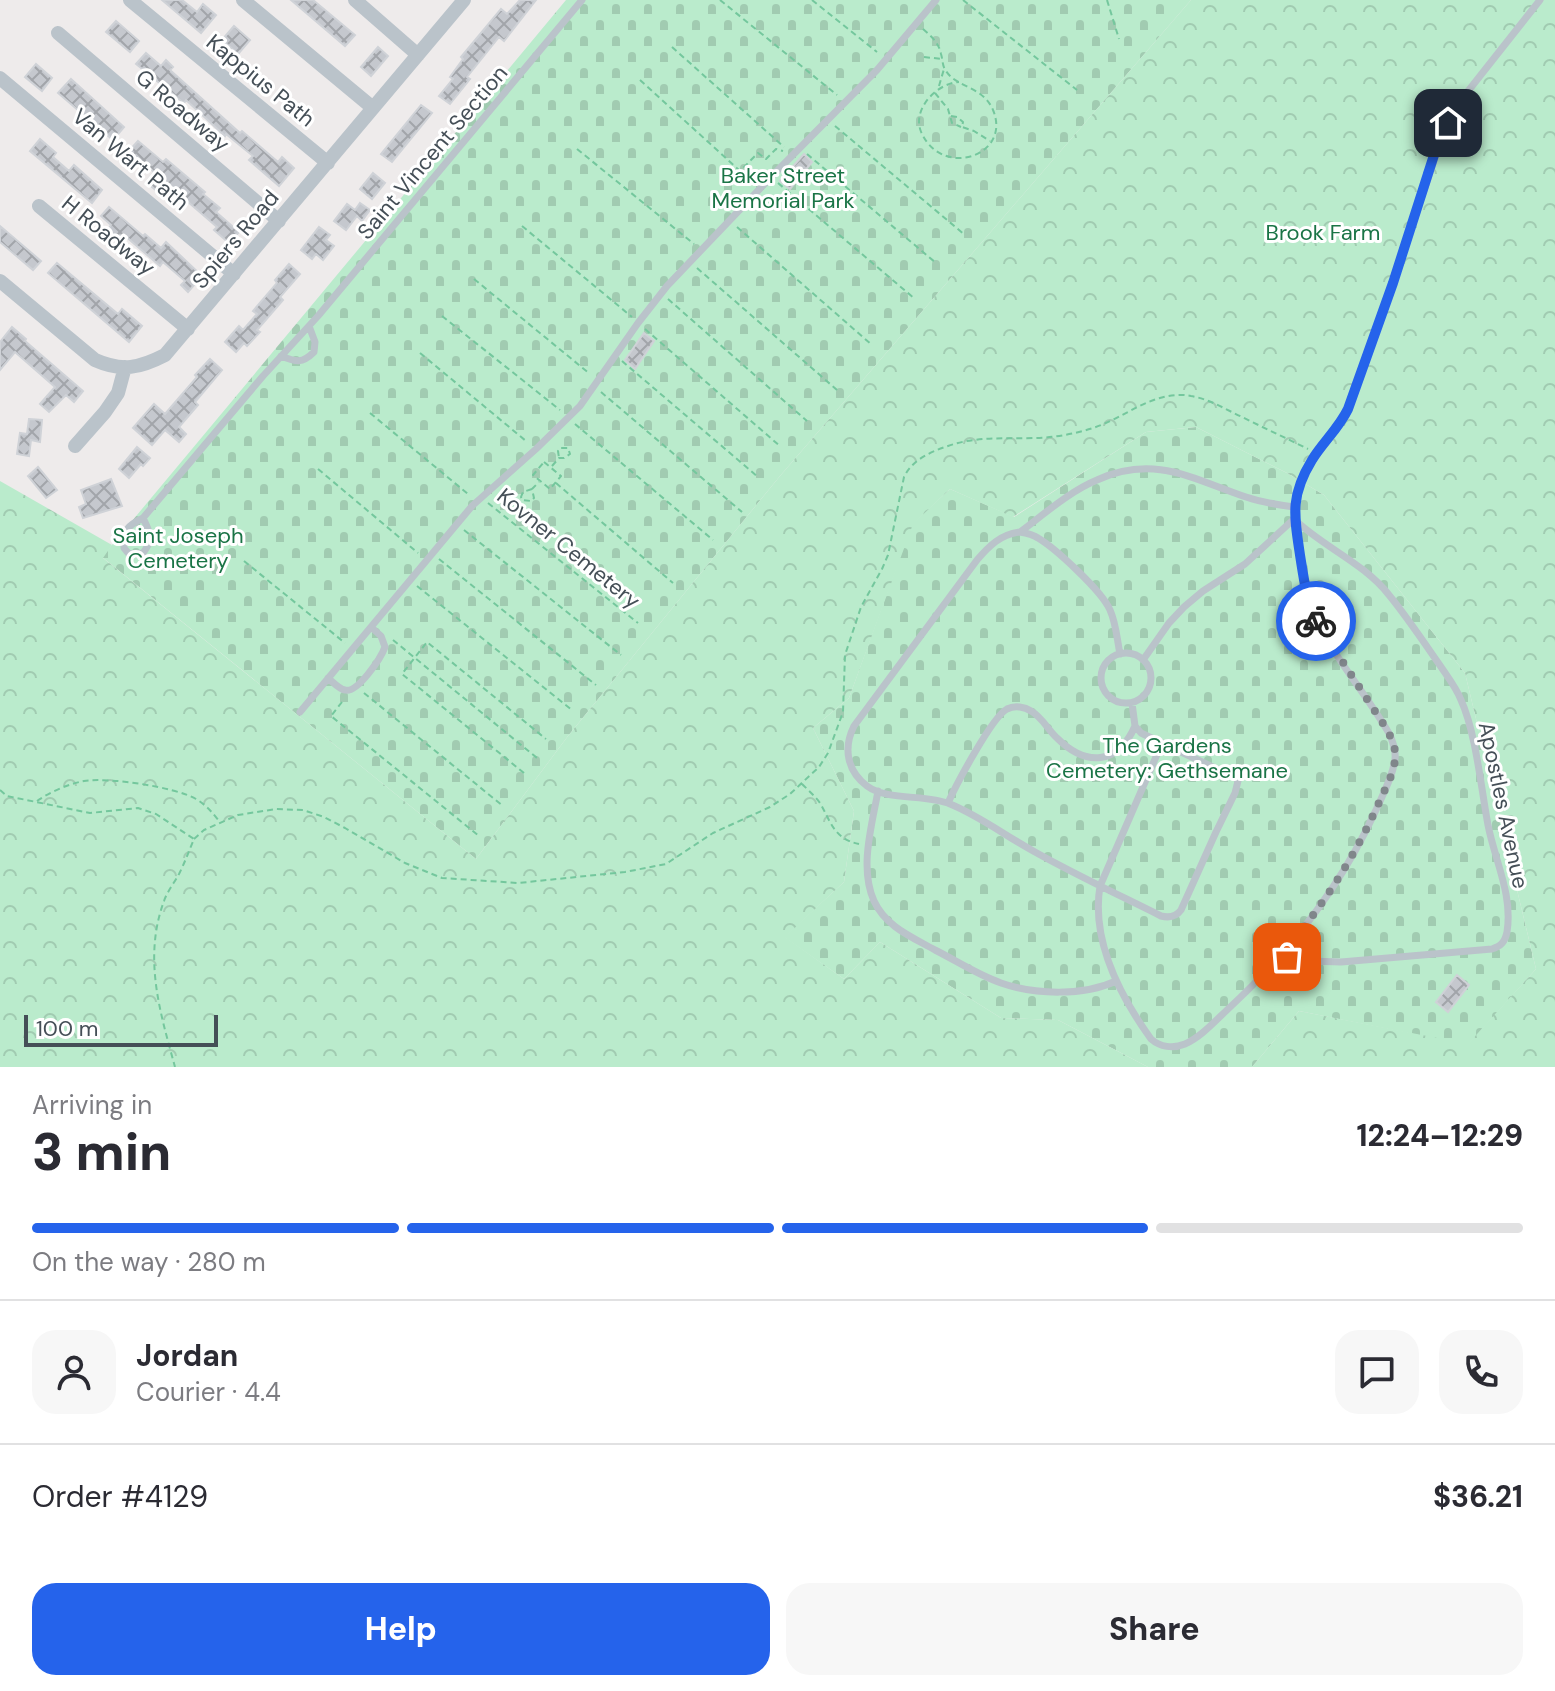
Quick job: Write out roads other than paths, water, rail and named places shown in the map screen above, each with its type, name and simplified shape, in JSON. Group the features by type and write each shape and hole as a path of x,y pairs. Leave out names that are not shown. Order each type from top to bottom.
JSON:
{"street":[{"name":"Kappius Path","path":"130,0 328,163"},
{"path":"243,0 373,108"},
{"path":"355,0 418,55"},
{"name":"Spiers Road","path":"125,367 145,365 165,355 464,0"},
{"name":"G Roadway","path":"58,33 279,221"},
{"name":"Van Wart Path","path":"0,78 234,274"},
{"name":"H Roadway","path":"39,206 188,329"},
{"path":"1,285 95,360 109,366 125,367 118,393 75,446"}],"lane":[{"name":"Saint Vincent Section","path":"143,518 151,534 149,545 143,553 129,554 124,548 123,537 129,525 143,518 309,326 582,0"},
{"path":"300,712 479,499 569,417 661,293 886,60 936,0"},
{"path":"1162,743 1100,886 1098,915 1106,958 1116,981 1151,1039 1160,1045 1176,1047 1187,1043 1215,1022 1252,987 1318,908 1352,855 1395,763 1396,753 1386,728 1314,616 1304,587 1294,507 1302,480 1348,409 1443,134 1465,95 1540,0"},
{"path":"281,356 296,362 307,359 314,352 315,342 309,326"},
{"path":"1020,532 1095,480 1137,470 1178,472 1250,498 1294,507"},
{"path":"1143,660 1173,617 1203,591 1245,564 1294,519"},
{"name":"Apostles Avenue","path":"1281,955 1309,961 1341,962 1487,950 1501,945 1507,926 1505,887 1490,837 1468,722 1458,694 1380,585 1294,519"},
{"path":"1120,654 1113,618 1103,598 1086,579 1032,535 1020,532 1007,534 995,541 977,560 854,726 847,752 863,783 878,791 948,803 1100,886 1161,916 1174,916 1181,910 1238,784 1236,778 1141,733 1135,726"},
{"path":"328,678 343,690 353,689 384,652 385,643 371,627"},
{"path":"1120,654 1132,654 1143,660 1150,670 1150,687 1143,697 1124,704 1106,694 1100,678 1109,659 1120,654"},
{"path":"948,803 992,726 1008,709 1021,707 1031,711 1063,744 1089,757 1103,757 1117,752 1129,740 1135,726 1132,703"},
{"path":"878,791 869,846 869,883 874,902 885,918 908,935 1010,986 1044,991 1078,991 1116,981"}],"park label":[{"name":"Baker Street Memorial Park","path":"783,188"},
{"name":"Brook Farm","path":"1323,232"},
{"name":"Saint Joseph Cemetery","path":"178,548"},
{"name":"The Gardens Cemetery: Gethsemane","path":"1167,758"}]}
